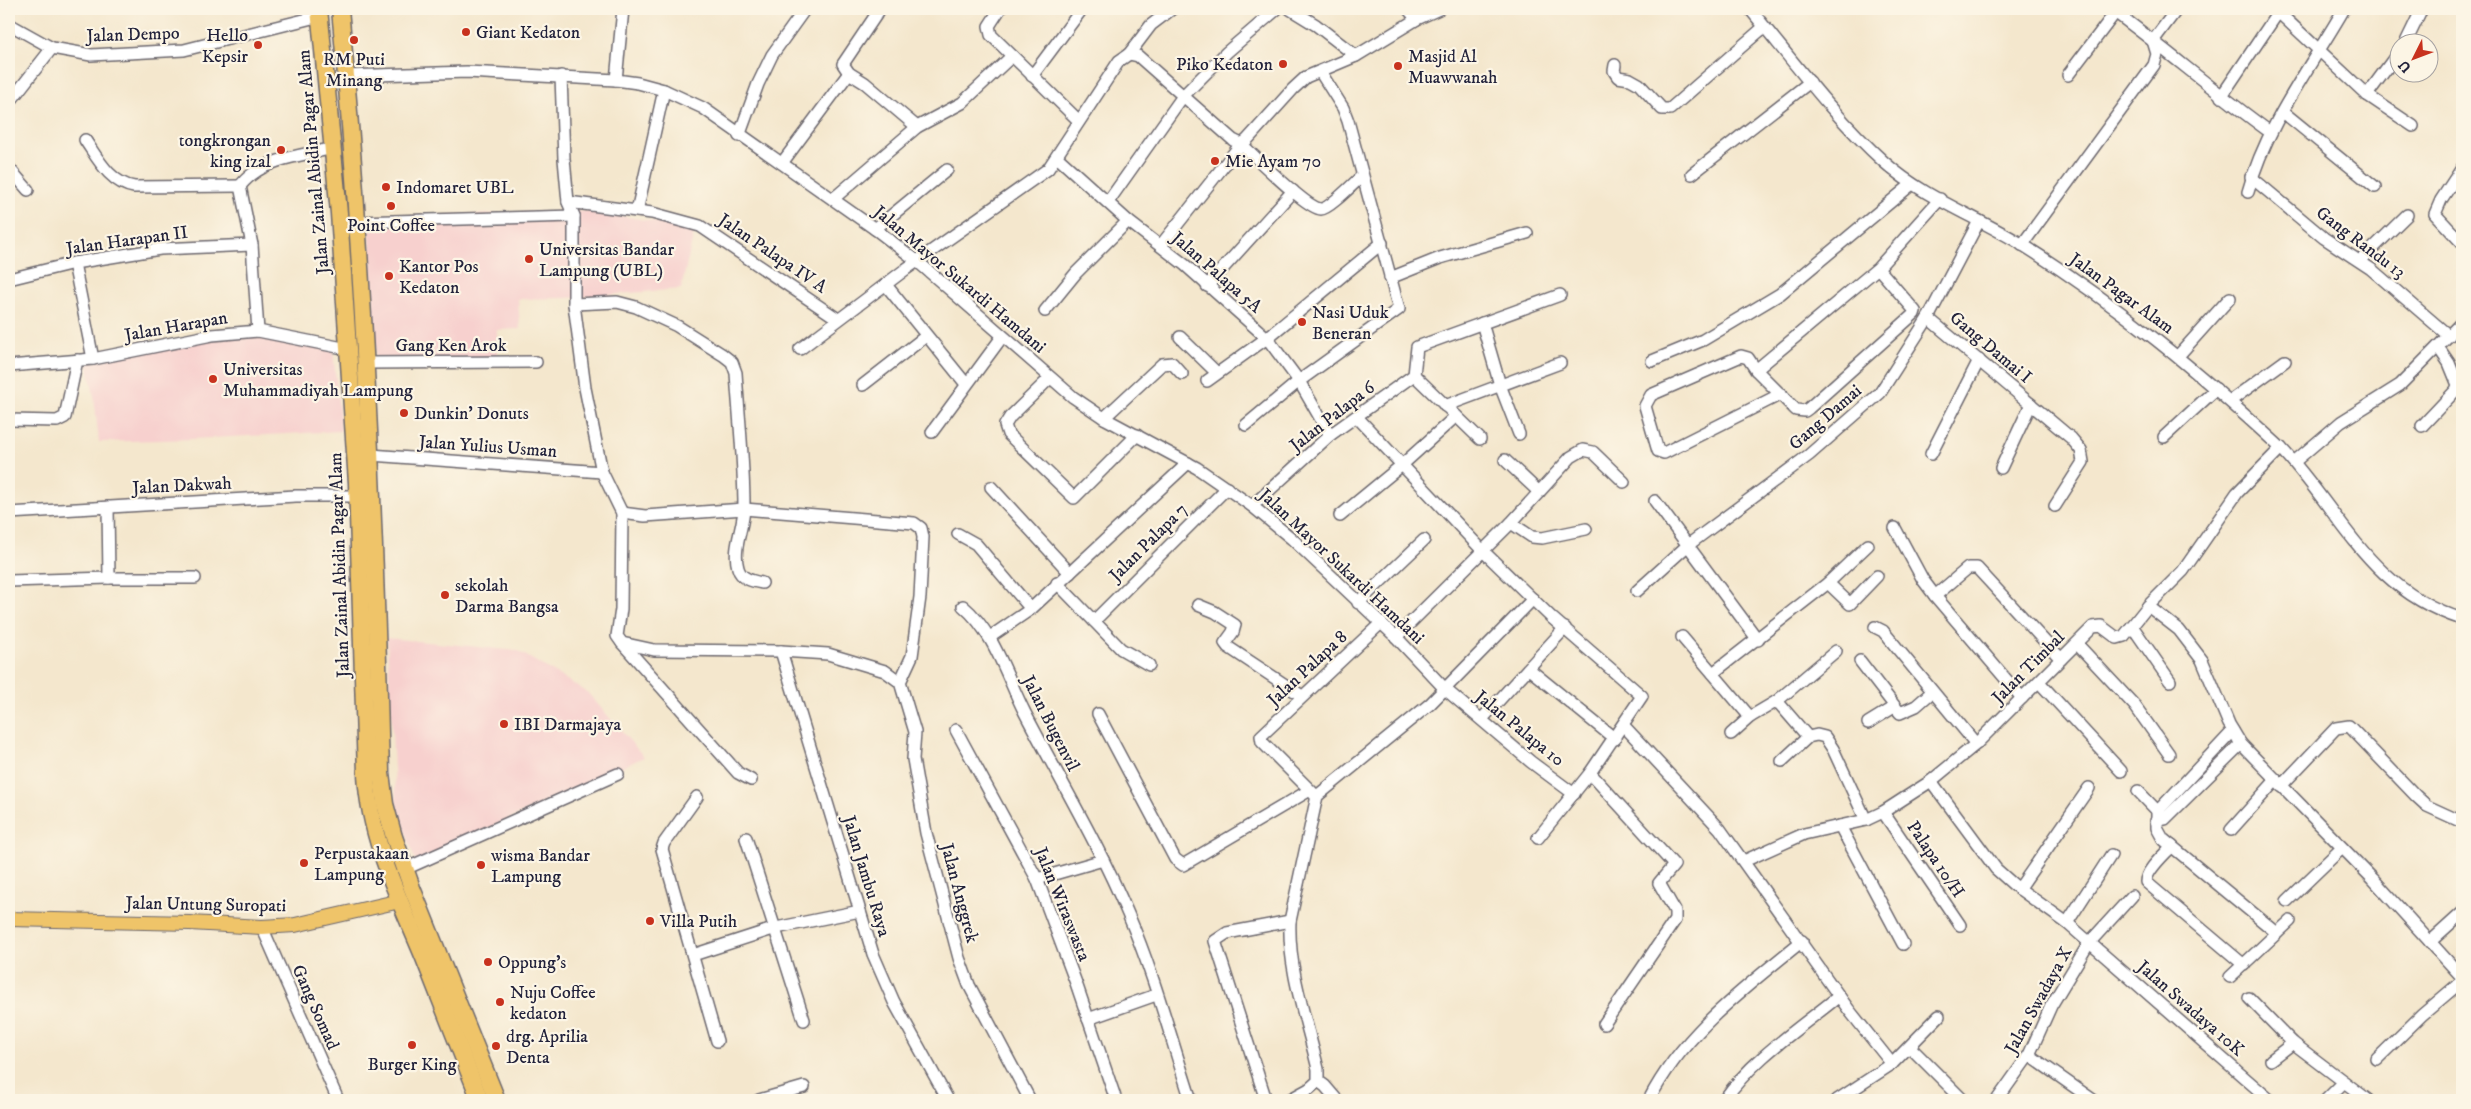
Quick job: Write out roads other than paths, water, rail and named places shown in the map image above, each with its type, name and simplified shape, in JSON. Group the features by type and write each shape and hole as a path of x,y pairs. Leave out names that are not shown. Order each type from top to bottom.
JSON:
{"highway":[{"name":"Jalan Zainal Abidin Pagar Alam","path":"340,9 357,222 371,455 369,806 376,833 400,901 435,965"},
{"name":"Jalan Zainal Abidin Pagar Alam","path":"320,12 334,148 358,496 382,784 389,820 435,965 468,1049 496,1100"},
{"name":"Jalan Zainal Abidin Pagar Alam","path":"468,1049 480,1100"}],"main road":[{"name":"Jalan Untung Suropati","path":"9,919 262,927 296,925 400,901"}],"street":[{"path":"616,80 622,9"},
{"path":"740,136 758,84 772,55 805,9"},
{"path":"880,9 843,64 849,73 865,83 917,127"},
{"path":"1000,9 991,21 991,35 1078,120"},
{"path":"1032,76 1082,9"},
{"path":"800,349 991,207 1048,169 1078,120 1119,61 1129,54 1151,25 1172,9"},
{"path":"1108,202 1144,155 1183,96 1227,52 1277,9"},
{"path":"1290,9 1316,25 1356,56"},
{"path":"1408,9 1417,19"},
{"path":"1161,245 1241,144 1247,140 1306,77 1321,73 1356,56 1417,19 1440,9"},
{"path":"2153,41 2177,9"},
{"path":"2248,192 2251,177 2270,132 2318,49 2344,9"},
{"path":"2411,32 2422,9"},
{"path":"2068,75 2117,10 2221,97 2270,132"},
{"path":"2221,97 2277,10 2368,94 2413,126"},
{"name":"Jalan Pagar Alam","path":"1756,11 1764,27 1810,82 1863,142 1885,163 1912,184 2022,245 2120,310 2178,356 2281,448 2294,462 2348,536 2371,561 2423,604 2462,619"},
{"name":"Jalan Dempo","path":"9,24 52,48 91,55 184,50 320,12"},
{"path":"1615,65 1614,71 1618,78 1633,80 1662,109 1670,109 1764,27"},
{"path":"2022,245 2154,66 2157,54 2153,41"},
{"path":"9,103 52,48"},
{"path":"1129,54 1138,56 1233,140 1241,144 1312,206 1321,209 1326,207 1362,176"},
{"path":"833,199 917,127 962,103 1012,56"},
{"path":"2368,94 2388,67"},
{"name":"Jalan Mayor Sukardi Hamdani","path":"346,76 467,72 616,80 638,82 664,90 703,108 740,136 782,163 875,229 917,261 1050,378 1104,418 1188,463 1252,506 1290,538 1396,637 1445,689"},
{"path":"782,163 849,73"},
{"path":"1246,425 1299,381 1399,309 1348,121 1343,108 1321,73"},
{"path":"561,76 564,159 568,202 574,216 574,304 585,388 602,472 622,512 621,609 617,631 622,643 738,773 751,780"},
{"path":"1692,174 1810,82"},
{"path":"637,212 664,90"},
{"path":"2283,112 2375,187"},
{"path":"85,140 112,176 123,185 134,187 240,186 258,168 334,148"},
{"name":"Jalan Palapa 5A","path":"1057,156 1128,221 1161,245 1267,338 1299,381 1330,435"},
{"path":"9,168 28,190"},
{"path":"2462,168 2441,200 2435,214 2462,243"},
{"path":"875,229 947,170"},
{"name":"Gang Randu 13","path":"2251,177 2324,238 2360,261 2405,296 2448,336"},
{"path":"1652,361 1702,340 1780,294 1912,184"},
{"path":"240,186 252,245 258,331"},
{"path":"1207,286 1293,191"},
{"path":"1756,370 1878,268 1940,199"},
{"name":"Jalan Palapa IV A","path":"568,202 692,222 710,230 838,319"},
{"path":"2360,261 2407,215"},
{"path":"357,222 574,216"},
{"path":"1045,311 1076,273 1128,221"},
{"name":"Gang Damai","path":"1637,590 1688,545 1809,456 1880,393 1928,318 1979,221"},
{"path":"1390,278 1440,258 1527,232"},
{"path":"1208,381 1267,338 1382,243"},
{"name":"Jalan Harapan II","path":"9,280 74,263 160,249 252,245"},
{"path":"74,263 93,359"},
{"path":"1781,394 1664,453 1658,451 1644,406 1651,395 1741,356 1748,358 1756,370 1781,394 1796,410 1805,411 1914,314 1914,310 1878,268"},
{"path":"886,285 966,384"},
{"path":"1480,439 1414,375 1417,347 1560,295"},
{"path":"2178,356 2230,298"},
{"path":"574,304 605,302 631,305 677,326 732,362 736,373 744,509 737,547 738,570 747,580 762,583"},
{"name":"Gang Damai I","path":"1928,318 2071,438 2081,450 2083,462 2055,506"},
{"path":"2294,462 2341,422 2400,385 2462,322"},
{"path":"1482,323 1500,385 1519,434"},
{"name":"Jalan Harapan","path":"9,366 93,359 212,335 258,331 348,349"},
{"path":"863,384 926,336"},
{"path":"932,432 1002,337"},
{"path":"1180,337 1218,373"},
{"path":"2422,426 2456,390 2458,385 2449,363 2438,347"},
{"path":"9,420 57,421 65,417 77,360"},
{"path":"1931,454 1979,360"},
{"path":"2230,401 2286,361"},
{"name":"Gang Ken Arok","path":"366,363 536,362"},
{"path":"1104,418 1162,364 1172,363 1182,374"},
{"path":"1445,406 1560,363"},
{"name":"Jalan Palapa 6","path":"1252,506 1330,435 1414,375"},
{"path":"1050,378 1010,417 1005,425 1008,434 1074,498 1137,435"},
{"path":"2164,437 2216,389"},
{"path":"2001,468 2031,404"},
{"path":"1340,516 1402,465 1456,416"},
{"path":"1357,417 1482,550 1564,628 1642,696 1615,739 1538,838"},
{"name":"Jalan Timbal","path":"1744,861 1804,834 1866,820 1883,812 1931,781 1976,744 2061,659 2097,626 2120,638 2148,606 2183,571 2237,493 2281,448"},
{"path":"1396,637 1511,523 1571,458 1583,450 1593,452 1624,482"},
{"name":"Jalan Yulius Usman","path":"371,455 602,472"},
{"path":"1505,460 1539,492"},
{"path":"990,637 1031,609 1188,463"},
{"path":"991,487 1070,573"},
{"name":"Jalan Palapa 7","path":"1094,621 1227,488"},
{"name":"Jalan Dakwah","path":"9,513 296,496 358,496"},
{"path":"1655,501 1688,545 1708,576 1758,640"},
{"path":"108,507 109,578"},
{"path":"622,512 645,516 744,509 914,523 921,528 920,597 912,656 900,682 885,671 828,654 781,651 654,650 622,643"},
{"path":"1511,523 1532,537 1542,538 1586,529"},
{"path":"1895,528 1935,596 2022,698"},
{"path":"958,534 976,544 1031,609"},
{"path":"1358,603 1424,540"},
{"path":"1713,673 1758,640 1828,583 1868,544"},
{"path":"1935,596 1968,568 1977,568 2061,659"},
{"path":"1828,583 1850,604 1878,576"},
{"path":"9,581 196,578"},
{"path":"1057,583 1121,649 1150,666"},
{"path":"1098,714 1175,860 1183,865 1313,793 1430,704 1533,599"},
{"path":"1198,605 1215,612 1234,625 1233,632 1226,640 1228,648 1302,696"},
{"name":"Jalan Bugenvil","path":"963,606 979,622 990,637 1012,687 1103,860 1129,917 1191,1100"},
{"path":"2148,606 2179,630 2202,660 2233,731 2241,744 2342,848 2462,979 2377,1059"},
{"name":"Jalan Palapa 8","path":"1313,793 1260,739 1262,733 1380,624"},
{"path":"2132,626 2170,682"},
{"path":"1875,627 1883,632 1976,744"},
{"path":"1482,719 1564,628"},
{"path":"1682,638 1750,717"},
{"path":"2077,644 2134,706 2169,754"},
{"name":"Jalan Jambu Raya","path":"781,651 874,954 894,1002 948,1100"},
{"path":"1731,734 1750,717 1776,701 1836,651"},
{"path":"1860,660 1900,713 1906,713 1932,692"},
{"path":"1529,669 1615,739"},
{"name":"Jalan Anggrek","path":"900,682 915,732 913,759 926,833 959,958 969,985 1030,1100"},
{"path":"2039,682 2121,771"},
{"name":"Jalan Palapa 10","path":"1445,689 1531,762 1574,794"},
{"path":"1776,701 1808,738"},
{"path":"1868,723 1894,707"},
{"path":"1624,726 1720,828 1802,940 1839,996 1892,1064"},
{"path":"2231,830 2336,728 2349,726 2427,806 2462,822"},
{"name":"Jalan Wiraswasta","path":"956,730 1037,879 1116,1100"},
{"path":"2159,817 2233,731"},
{"path":"1782,762 1808,738 1817,735 1829,740 1866,820"},
{"path":"2159,817 2241,744"},
{"path":"1590,773 1674,865 1659,883 1660,889 1675,910 1675,920 1604,1024"},
{"path":"405,869 618,774"},
{"name":"Jalan Swadaya 10K","path":"1931,781 1996,869 2019,889 2067,923 2270,1100"},
{"path":"2019,889 2089,788"},
{"path":"2138,791 2159,817 2159,834 2278,933"},
{"path":"1289,1100 1309,1089 1318,1081 1318,1069 1290,952 1290,921 1313,793"},
{"path":"697,797 664,843 662,850 717,1041"},
{"name":"Palapa 10/H","path":"1883,812 1960,926"},
{"path":"1840,826 1903,944"},
{"path":"746,838 804,1020"},
{"path":"2172,846 2153,867 2146,882 2244,964"},
{"path":"2287,901 2342,848"},
{"path":"2067,923 2111,855"},
{"path":"1037,879 1103,860"},
{"name":"Jalan Swadaya X","path":"1998,1100 2029,1055 2051,1006 2089,943 2132,896"},
{"path":"692,955 776,928 860,911"},
{"path":"2430,942 2462,912"},
{"path":"2230,977 2290,920"},
{"path":"1266,1100 1215,941 1227,933 1290,921"},
{"name":"Gang Somad","path":"262,927 338,1100"},
{"path":"1649,1100 1656,1086 1699,1029 1802,940"},
{"path":"1088,1019 1156,995"},
{"path":"1724,1100 1732,1088 1760,1059 1839,996"},
{"path":"2249,998 2293,1043 2368,1100"},
{"path":"1837,1100 1892,1064 1939,1016"},
{"path":"2271,1060 2293,1043"},
{"path":"1910,1046 1963,1100"},
{"path":"2029,1055 2093,1100"},
{"path":"1318,1081 1337,1100"},
{"path":"2326,1100 2344,1082"},
{"path":"759,1100 804,1087"}],"place":[{"name":"Giant Kedaton","path":"466,32"},
{"name":"RM Puti Minang","path":"354,40"},
{"name":"Hello Kepsir","path":"258,45"},
{"name":"Piko Kedaton","path":"1283,64"},
{"name":"Masjid Al Muawwanah","path":"1398,66"},
{"name":"tongkrongan king izal","path":"281,150"},
{"name":"Mie Ayam 70","path":"1215,161"},
{"name":"Indomaret UBL","path":"386,187"},
{"name":"Point Coffee","path":"391,206"},
{"name":"Universitas Bandar Lampung (UBL)","path":"529,259"},
{"name":"Kantor Pos Kedaton","path":"389,276"},
{"name":"Nasi Uduk Beneran","path":"1302,322"},
{"name":"Universitas Muhammadiyah Lampung","path":"213,379"},
{"name":"Dunkin' Donuts","path":"404,413"},
{"name":"sekolah Darma Bangsa","path":"445,595"},
{"name":"IBI Darmajaya","path":"504,724"},
{"name":"Perpustakaan Lampung","path":"304,863"},
{"name":"wisma Bandar Lampung","path":"481,865"},
{"name":"Villa Putih","path":"650,921"},
{"name":"Oppung's","path":"488,962"},
{"name":"Nuju Coffee kedaton","path":"500,1002"},
{"name":"Burger King","path":"412,1045"},
{"name":"drg. Aprilia Denta","path":"496,1046"}]}
